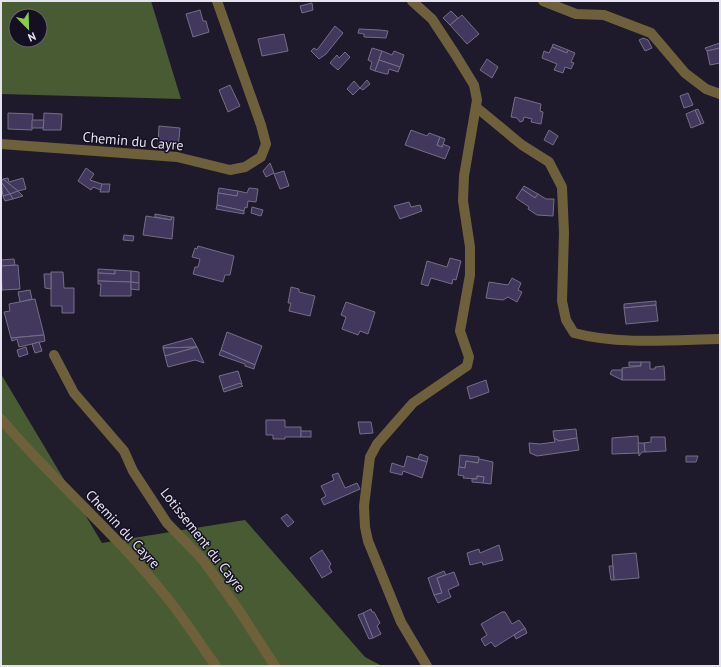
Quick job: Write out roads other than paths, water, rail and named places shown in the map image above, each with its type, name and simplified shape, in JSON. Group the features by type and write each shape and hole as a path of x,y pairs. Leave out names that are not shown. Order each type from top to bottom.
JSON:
{"street":[{"name":"Chemin du Cayre","path":"1,144 177,157 230,170 245,167 261,157 266,144 261,125 217,1"},
{"path":"412,1 432,19 456,54 474,86 477,100 464,176 462,201 470,247 470,275 460,331 469,357 467,366 413,403 377,444 370,457 364,506 364,527 368,541 401,622 427,666"},
{"path":"543,1 576,14 604,15 651,33 685,73 706,89 720,94"},
{"path":"476,107 522,145 550,162 562,187 564,233 562,301 566,320 574,333 594,338 663,340 720,339"},
{"name":"Lotissement du Cayre","path":"54,355 74,393 124,451 133,471 167,523 203,560 238,609 275,666"},
{"name":"Chemin du Cayre","path":"1,418 25,447 118,542 168,599 216,666"}]}
